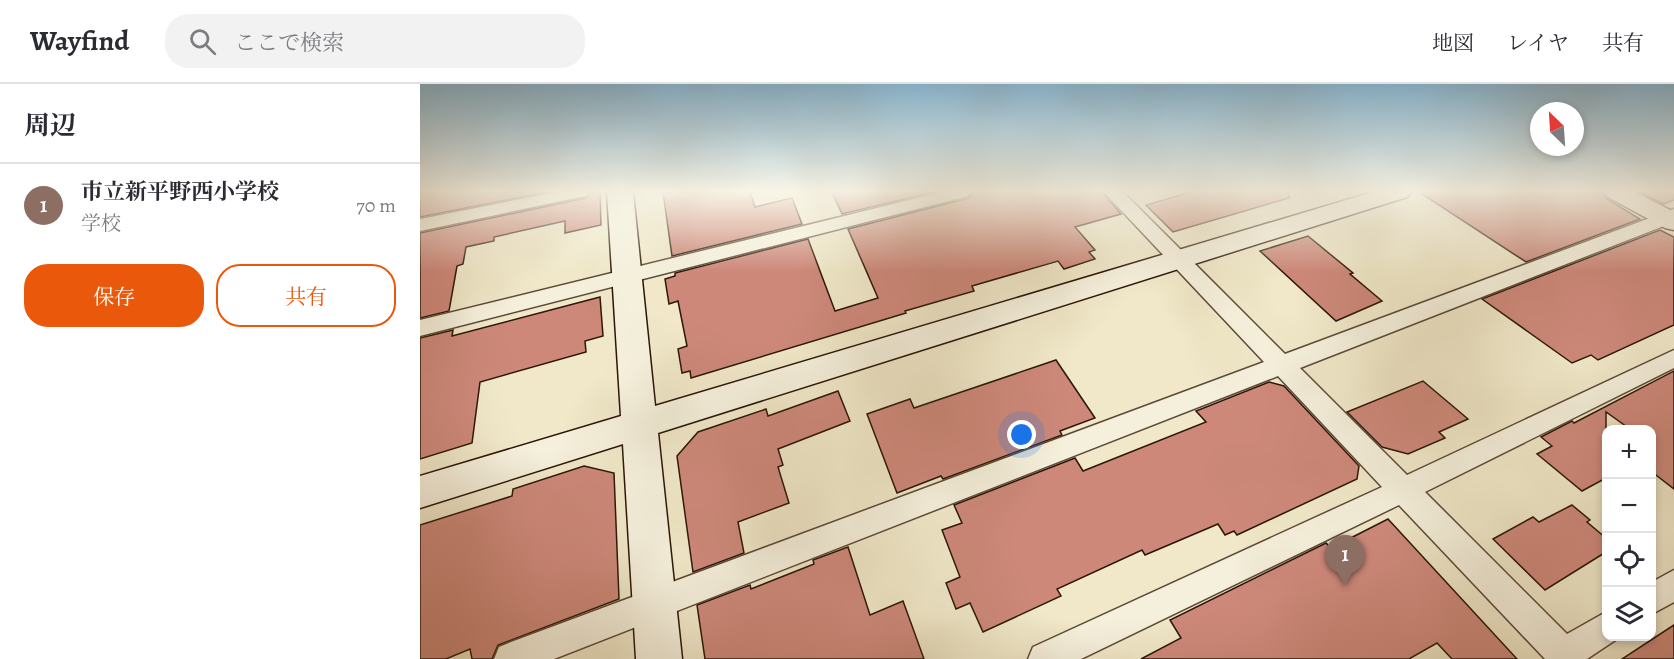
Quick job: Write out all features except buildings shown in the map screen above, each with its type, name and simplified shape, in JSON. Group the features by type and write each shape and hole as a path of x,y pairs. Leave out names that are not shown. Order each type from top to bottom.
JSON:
{"street":[{"path":"420,225 450,219"},
{"path":"622,219 659,659"},
{"path":"420,328 855,219"},
{"path":"1139,219 1405,489 1566,657 1602,631"},
{"path":"420,492 1312,219"},
{"path":"511,659 1671,219"},
{"path":"1045,659 1405,489 1674,358"},
{"path":"1656,596 1674,585"}],"place":[{"name":"市立新平野西小学校","path":"1345,585"}]}
